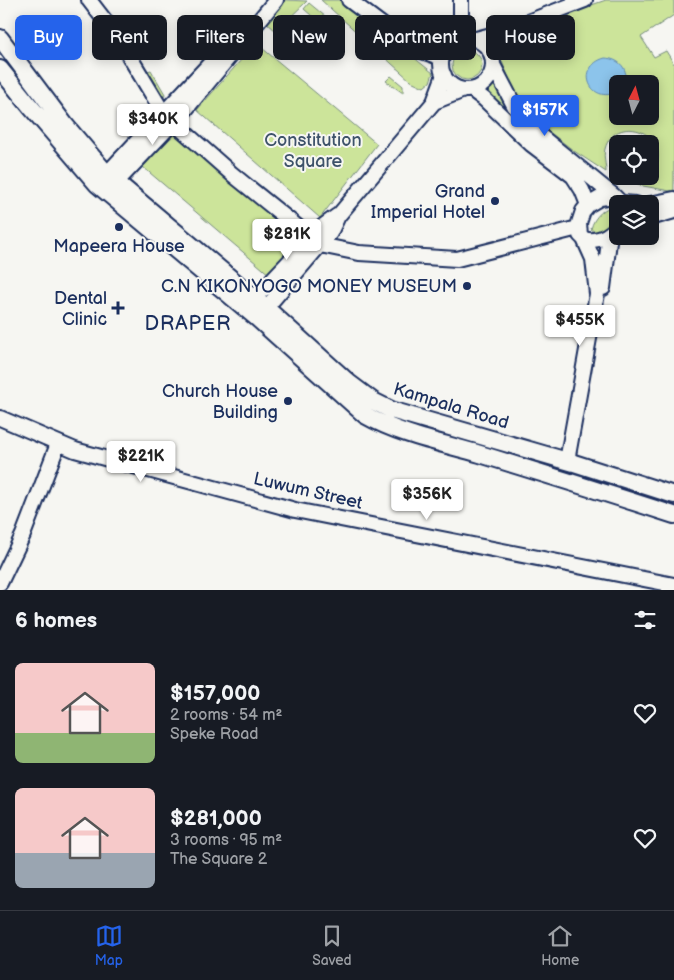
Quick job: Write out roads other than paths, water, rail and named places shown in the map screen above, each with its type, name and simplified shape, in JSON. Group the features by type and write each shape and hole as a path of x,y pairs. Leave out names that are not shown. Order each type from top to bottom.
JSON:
{"main road":[{"path":"89,0 125,48 168,118 232,174 316,241 359,253 457,259 581,234 594,240 609,232"},
{"path":"107,183 168,118 268,0"},
{"path":"168,118 186,109 276,0"},
{"path":"350,0 369,15"},
{"path":"461,0 461,15"},
{"path":"546,15 585,0"},
{"name":"Kampala Road","path":"0,38 107,183"},
{"path":"442,60 442,70 452,85 468,90 531,144 573,176 582,190 588,206"},
{"path":"492,60 517,111 528,126 612,195"},
{"path":"434,102 484,84 492,72 493,65"},
{"name":"Kampala Road","path":"0,69 30,106 107,183 255,308 380,406 674,495"},
{"path":"255,308 316,241 330,233 338,216 434,102 444,75"},
{"path":"570,462 597,294 593,259 581,234 581,216 588,206 600,198 609,199"},
{"path":"659,202 674,199"},
{"path":"659,215 674,211"},
{"path":"570,462 597,330 611,245"},
{"name":"Kampala Road","path":"255,308 329,384 365,415 376,421 421,437 572,481 674,515"},
{"name":"Luwum Street","path":"0,418 75,450 295,510 674,586"},
{"path":"0,583 23,535 58,444"},
{"path":"670,590 674,586"}],"water":[{"path":"605,58 615,60 624,69 626,75 609,75 609,94 599,93 589,83 590,69 596,62"}],"place":[{"name":"Grand Imperial Hotel","path":"495,201"},
{"name":"Mapeera House","path":"119,227"},
{"name":"C.N KIKONYOGO MONEY MUSEUM","path":"467,286"},
{"name":"Dental Clinic","path":"118,308"},
{"name":"Church House Building","path":"288,401"}],"district":[{"name":"DRAPER","path":"188,324"}],"park label":[{"name":"Constitution Square","path":"313,150"}]}
